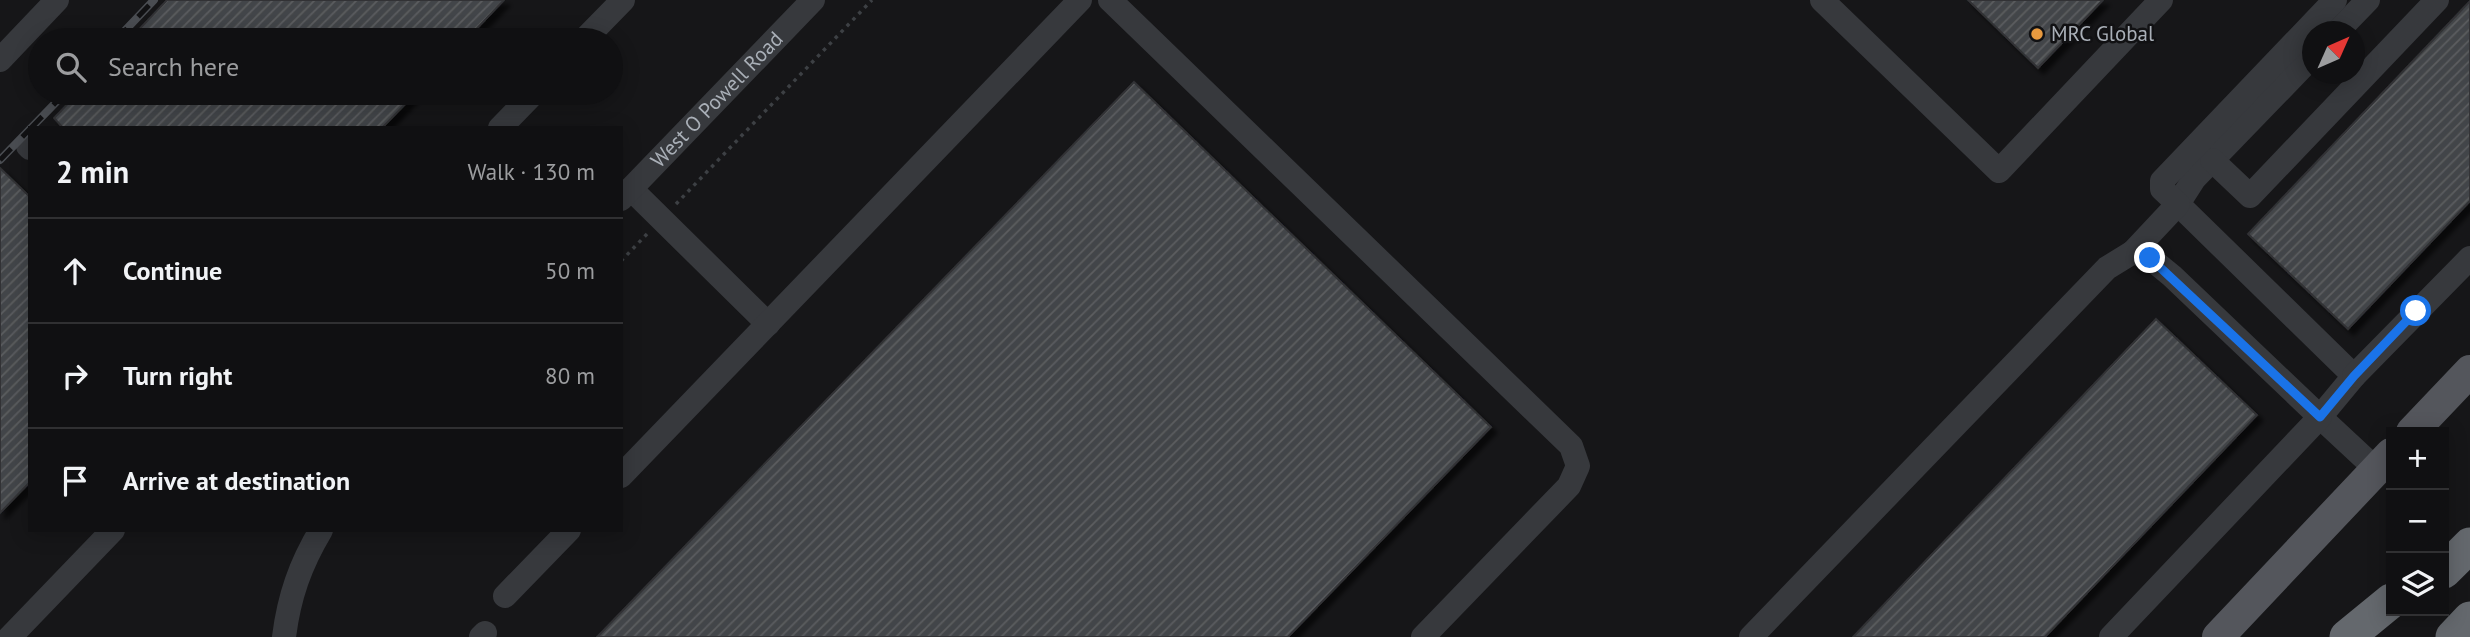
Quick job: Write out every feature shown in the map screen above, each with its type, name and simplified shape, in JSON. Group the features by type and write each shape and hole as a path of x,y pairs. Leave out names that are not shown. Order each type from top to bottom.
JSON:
{"highway":[{"path":"2449,554 2470,537"},
{"path":"2449,566 2470,545"},
{"path":"2347,637 2386,605"},
{"path":"2378,637 2399,616"},
{"path":"2453,637 2470,621"},
{"path":"2458,637 2470,621"}],"main road":[{"path":"2417,427 2470,371"},
{"path":"2218,637 2384,462"}],"street":[{"path":"30,28 57,0"},
{"path":"595,28 622,0"},
{"name":"West O Powell Road","path":"626,194 813,0"},
{"path":"623,474 1080,0"},
{"path":"1110,0 1572,446 1578,466 1569,486 1423,637"},
{"path":"1822,0 1999,171 2161,0"},
{"path":"2335,0 2162,181 2162,189 2354,376"},
{"path":"2348,21 2368,0"},
{"path":"2212,160 2250,196 2437,0"},
{"path":"0,60 28,31"},
{"path":"1751,637 2107,268 2133,252 2178,204 2194,179 2302,67"},
{"path":"502,126 522,105"},
{"path":"626,194 662,219 768,324"},
{"path":"2133,252 2150,258 2172,276 2320,417 2384,462"},
{"path":"2110,637 2320,417 2354,376 2470,258"},
{"path":"10,637 111,532"},
{"path":"284,637 288,605 298,573 320,532"},
{"path":"506,596 567,532"}],"path":[{"path":"623,259 872,0"}],"building":[{"path":"167,0 504,0 477,28 140,28"},
{"name":"MRC Global","path":"1968,0 2103,0 2038,68"},
{"path":"2470,1 2470,201 2348,329 2248,234"},
{"path":"1134,82 1491,427 1288,637 597,637"},
{"path":"66,105 404,105 384,126 61,126 54,118"},
{"path":"0,168 28,195 28,484 0,513"},
{"path":"2156,319 2257,415 2045,637 1853,637"}],"railway":[{"path":"127,28 154,0"},
{"path":"33,126 53,105"},
{"path":"0,160 28,131"}],"place":[{"name":"MRC Global","path":"2037,34"}],"route":[{"path":"2150,258 2320,417 2354,376 2416,311"}]}
